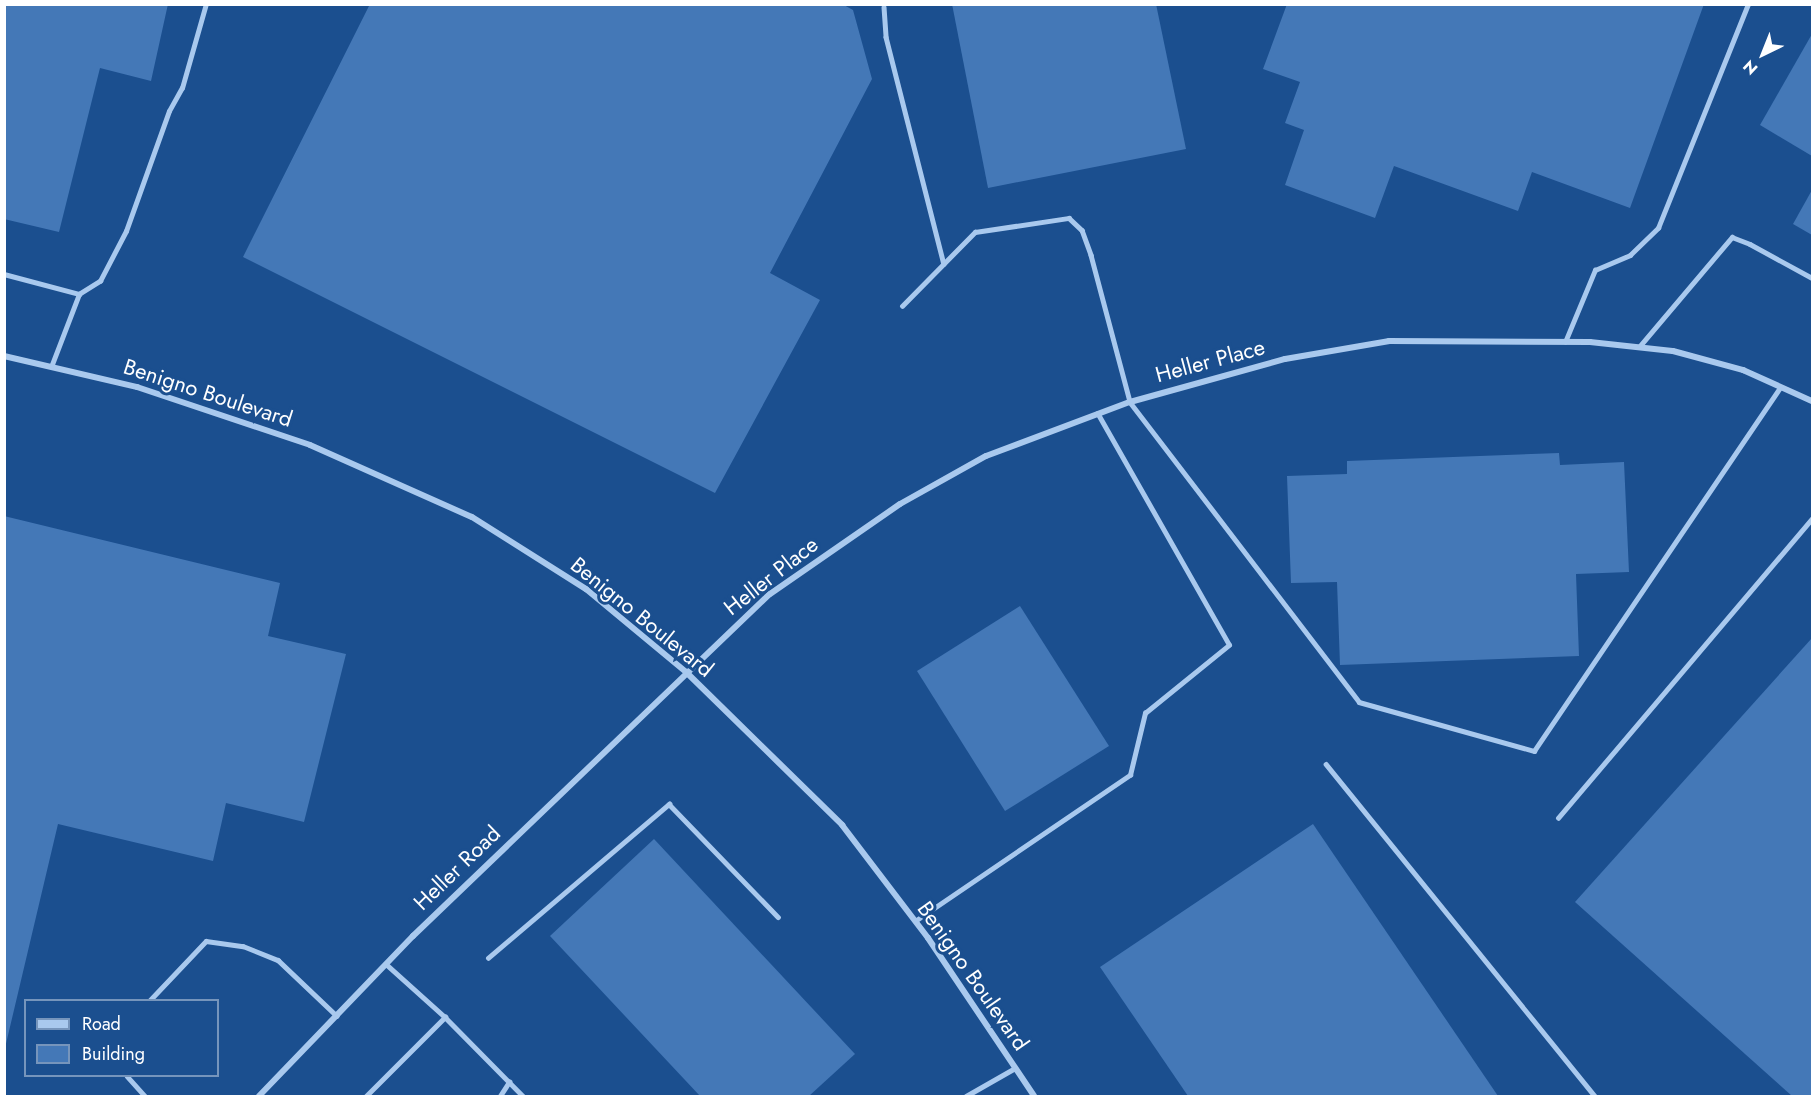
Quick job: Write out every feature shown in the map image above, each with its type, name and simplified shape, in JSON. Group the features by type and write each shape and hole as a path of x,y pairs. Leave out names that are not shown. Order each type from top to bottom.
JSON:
{"street":[{"name":"Heller Place","path":"686,672 770,594 900,504 986,456 1130,402 1285,359 1389,341 1565,342 1639,347 1673,351 1743,370 1812,401"},
{"name":"Benigno Boulevard","path":"4,356 137,387 310,445 472,517 586,590 686,672 842,825 915,921 1034,1096"},
{"name":"Heller Road","path":"259,1096 386,964 686,672"}],"lane":[{"path":"51,367 79,294 100,281 126,231 169,111 182,88 207,4"},
{"path":"1565,342 1595,270 1630,255 1658,228 1748,4"},
{"path":"884,7 886,37 944,264"},
{"path":"902,306 975,232 1069,218 1082,230 1091,255 1101,301 1130,402 1359,702 1534,751 1780,387"},
{"path":"1639,347 1732,237 1750,244 1812,278"},
{"path":"4,274 79,294"},
{"path":"915,921 1130,775 1145,713 1229,645 1098,414"},
{"path":"1558,818 1812,519"},
{"path":"1326,764 1595,1096"},
{"path":"488,958 669,804 778,917"},
{"path":"151,999 206,941 243,946 278,960 337,1016"},
{"path":"386,964 445,1017 524,1096"},
{"path":"366,1096 445,1017"},
{"path":"966,1096 1015,1068"},
{"path":"128,1077 146,1096"},
{"path":"500,1096 509,1082"}],"building":[{"path":"4,4 168,4 151,81 100,68 59,232 4,219"},
{"path":"370,4 842,4 853,10 872,79 770,273 820,300 715,493 243,257"},
{"path":"952,4 1156,4 1186,149 988,188"},
{"path":"1287,4 1704,4 1630,208 1532,172 1518,211 1394,166 1375,218 1285,185 1304,130 1285,123 1300,82 1263,69"},
{"path":"1812,34 1812,156 1760,125"},
{"path":"1812,190 1812,235 1793,224"},
{"path":"1559,453 1560,465 1624,462 1629,572 1576,574 1579,656 1340,665 1337,582 1291,583 1287,476 1347,474 1347,461"},
{"path":"4,516 280,583 268,636 346,654 304,822 226,803 213,861 58,824 5,1048"},
{"path":"1020,606 1109,746 1005,811 917,671"},
{"path":"1812,638 1812,1096 1792,1096 1575,902"},
{"path":"1313,824 1498,1096 1188,1096 1100,967"},
{"path":"654,839 855,1054 809,1096 700,1096 550,936"}]}
